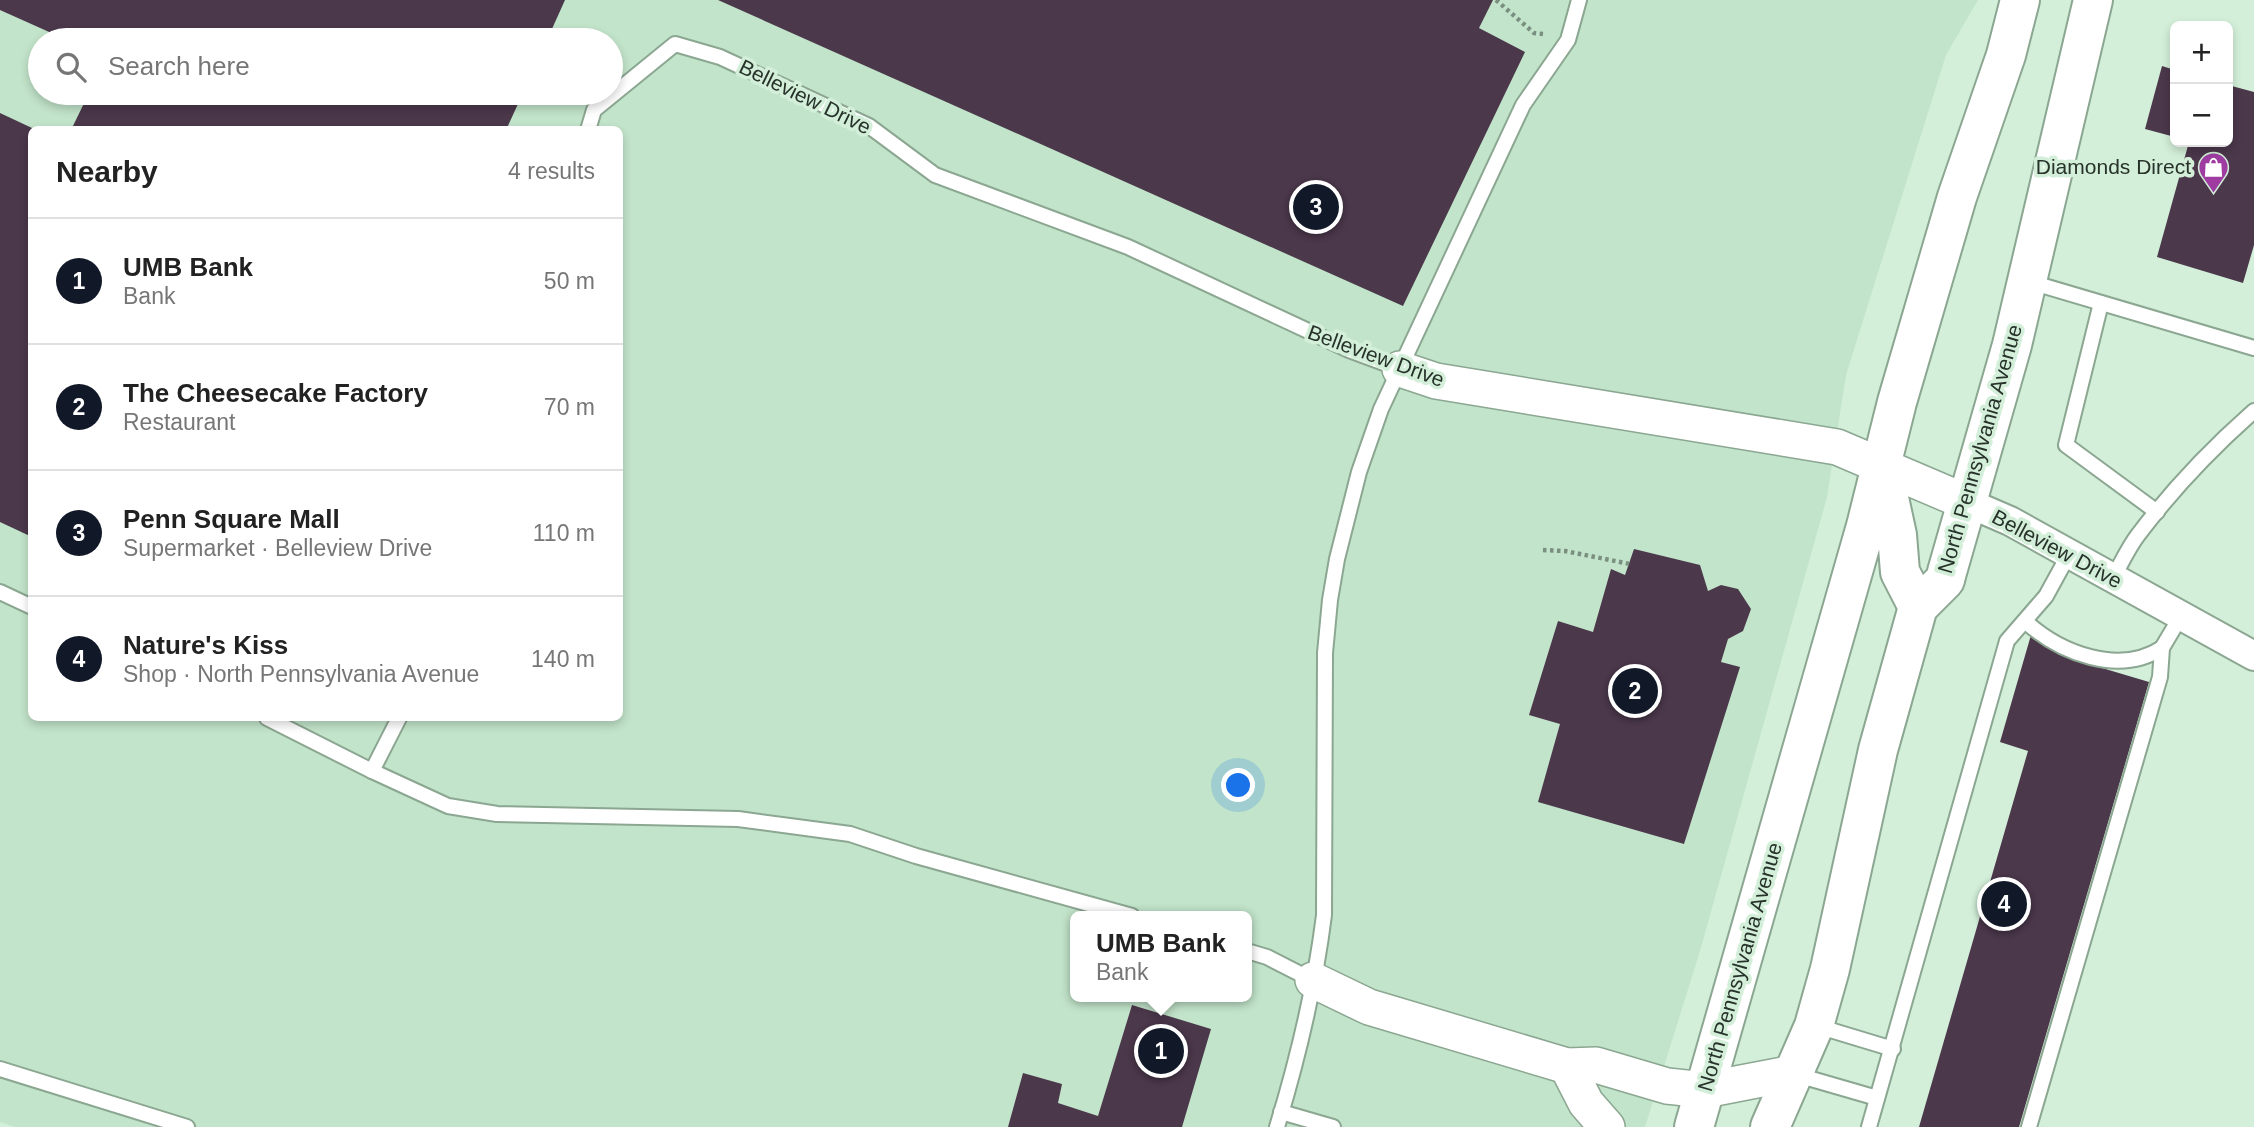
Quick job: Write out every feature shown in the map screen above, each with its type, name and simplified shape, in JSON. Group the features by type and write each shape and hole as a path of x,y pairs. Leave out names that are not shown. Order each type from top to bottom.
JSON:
{"main road":[{"name":"North Pennsylvania Avenue","path":"1694,1127 1853,572 1897,402 1953,210 2006,55 2020,0"},
{"name":"North Pennsylvania Avenue","path":"1770,1127 1814,1026 1830,969 1878,750 1918,607 1945,579 2012,345 2093,0"},
{"path":"1882,466 1897,535 1900,572 1918,607"}],"street":[{"name":"Belleview Drive","path":"1400,369 1436,381 1837,447 2010,521 2254,656"},
{"path":"1313,980 1369,1007 1567,1066 1596,1065 1667,1086 1705,1090 1793,1073"},
{"path":"1567,1066 1586,1103 1607,1127"}],"lane":[{"path":"1277,1127 1297,1057 1324,915 1325,653 1337,559 1363,460 1381,409 1523,105 1567,40 1580,0"},
{"name":"Belleview Drive","path":"623,86 675,44 720,57 869,126 935,175 1128,247 1349,350 1400,369"},
{"name":"Belleview Drive","path":"589,126 594,110 600,105"},
{"path":"2026,281 2254,348"},
{"path":"2101,303 2066,445 2157,512"},
{"path":"2113,578 2136,537 2157,512 2221,440 2254,411"},
{"path":"1869,1127 2007,641 2046,596 2069,554"},
{"path":"0,592 28,605"},
{"path":"2029,1127 2160,677 2162,648 2180,616"},
{"path":"2025,621 2051,642 2104,659 2134,661 2149,657 2162,648"},
{"path":"273,721 448,806 497,814 738,819 850,834 916,856 1114,911"},
{"path":"372,771 397,721"},
{"path":"1252,952 1313,980"},
{"path":"1814,1026 1893,1049"},
{"path":"0,1069 187,1127"},
{"path":"1793,1073 1877,1098"},
{"path":"1281,1112 1333,1127"}],"path":[{"path":"1496,0 1534,33 1567,40"},
{"path":"1544,550 1565,551 1630,564"}],"shaded area":[{"path":"0,0 1978,0 1946,55 1846,375 1827,497 1700,951 1645,1127 15,1127 0,1122"}],"building":[{"path":"0,0 565,0 552,28 40,28 0,10"},
{"path":"718,0 1493,0 1479,28 1525,52 1403,306"},
{"name":"Diamonds Direct","path":"2162,66 2170,68 2170,136 2145,129"},
{"name":"Diamonds Direct","path":"2233,86 2254,92 2254,245 2243,283 2157,257 2188,147 2233,147"},
{"path":"83,105 517,105 508,126 73,126"},
{"path":"0,113 28,126 28,535 0,522"},
{"path":"1634,549 1700,565 1708,591 1721,585 1738,589 1751,609 1743,631 1728,639 1721,662 1740,667 1684,844 1538,802 1560,724 1529,715 1558,621 1593,632 1611,569 1625,575"},
{"path":"2031,635 2095,654 2092,665 2149,682 2019,1127 1919,1127 2028,751 2000,742"},
{"path":"1132,1005 1211,1029 1182,1127 1008,1127 1023,1073 1062,1084 1058,1103 1098,1116"}],"place":[{"name":"Diamonds Direct","path":"2214,194"},
{"name":"Penn Square Mall","path":"1316,207"},
{"name":"The Cheesecake Factory","path":"1635,691"},
{"name":"Nature's Kiss","path":"2004,904"},
{"name":"UMB Bank","path":"1161,1051"}]}
